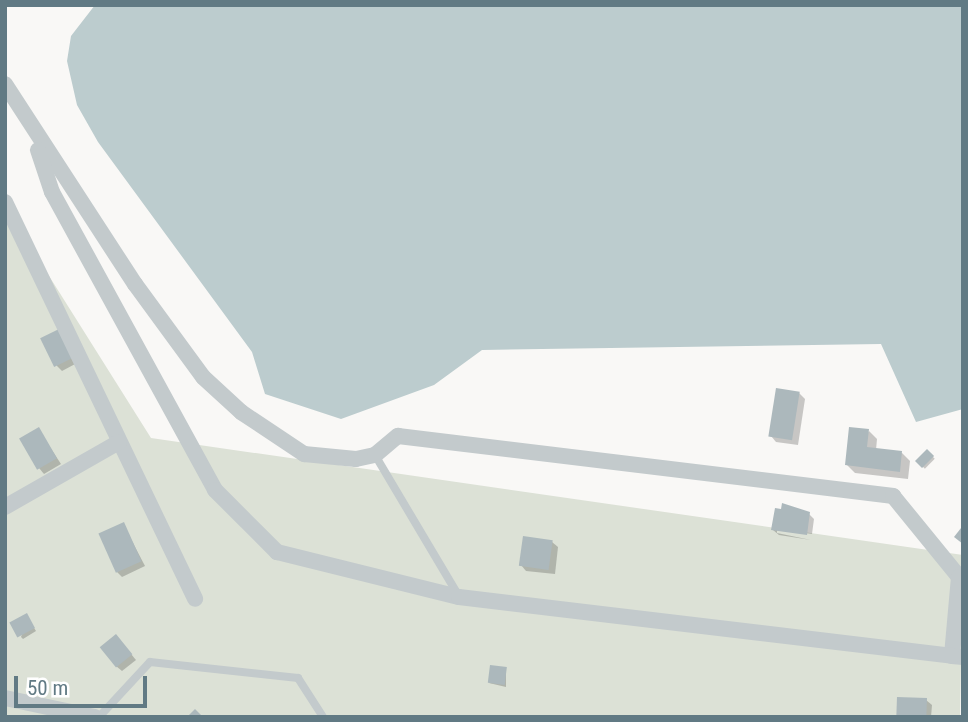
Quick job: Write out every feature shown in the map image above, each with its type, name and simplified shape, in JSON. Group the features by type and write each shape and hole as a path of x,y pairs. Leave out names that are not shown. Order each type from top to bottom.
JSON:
{"street":[{"path":"5,84 32,131 175,341 231,403 304,454 356,459 375,455 398,436 893,496 958,577 957,656 459,597 277,552 243,523 215,490 103,290 52,192 32,131"},
{"path":"6,210 195,599"},
{"path":"5,507 119,442"},
{"path":"5,698 97,717"}],"lane":[{"path":"375,455 459,597"},
{"path":"97,717 150,662 298,678 323,717"}],"shaded area":[{"path":"95,5 963,5 963,409 916,422 881,344 482,350 434,385 341,419 265,394 252,352 98,142 77,105 67,61 71,36"},
{"path":"5,206 151,438 963,555 960,717 5,717"}],"building":[{"path":"59,329 73,358 54,367 40,338"},
{"path":"776,388 800,392 792,440 768,436"},
{"path":"39,427 57,458 37,470 19,438"},
{"path":"849,427 869,429 867,447 902,451 900,472 845,465"},
{"path":"927,449 934,456 922,468 915,461"},
{"path":"782,503 810,512 807,535 771,530 775,508 781,509"},
{"path":"124,522 141,561 116,573 98,533"},
{"path":"963,529 963,544 954,537"},
{"path":"523,536 553,540 549,570 519,566"},
{"path":"27,613 35,628 17,637 9,622"},
{"path":"116,634 132,654 116,667 100,647"},
{"path":"490,665 507,667 505,685 488,683"},
{"path":"897,697 927,698 926,717 896,717"},
{"path":"195,709 203,717 187,717"}]}
